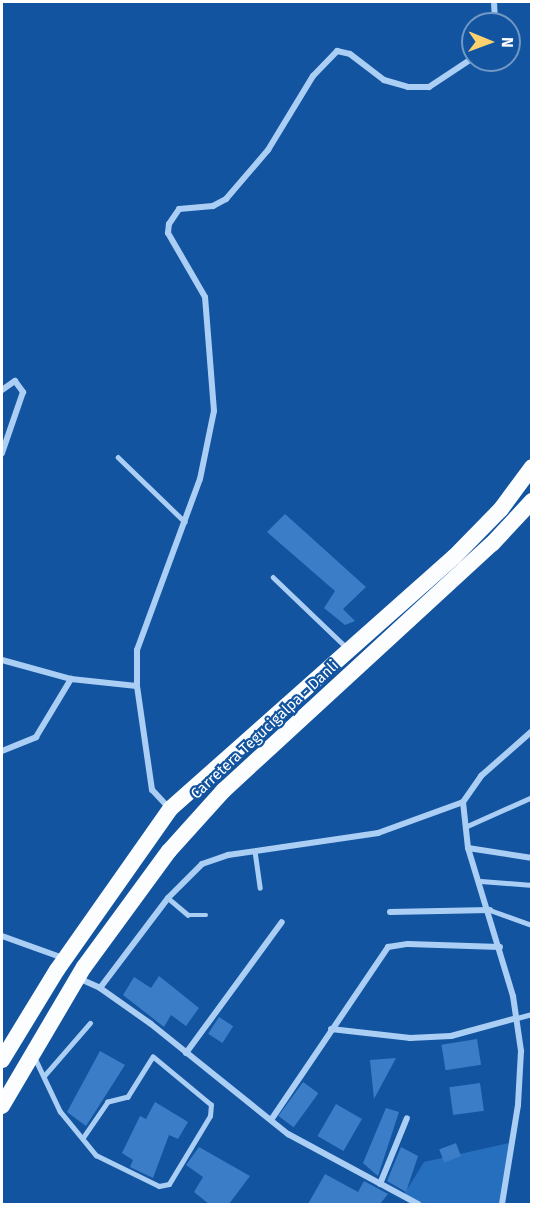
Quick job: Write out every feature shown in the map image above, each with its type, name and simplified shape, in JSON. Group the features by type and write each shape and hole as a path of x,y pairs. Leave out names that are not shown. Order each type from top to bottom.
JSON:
{"highway":[{"name":"Carretera Tegucigalpa - Danli","path":"2,1060 64,958 150,834 170,809 347,648 454,557 501,509 531,467"},
{"name":"Carretera Tegucigalpa - Danli","path":"2,1106 34,1057 78,978 169,851 223,791 484,551 531,501"},
{"path":"170,809 173,825 191,827"},
{"path":"150,834 168,837 169,851"},
{"path":"12,1042 20,1058 34,1057"},
{"path":"2,1068 13,1072 16,1085"}],"street":[{"path":"170,809 152,790 137,686 137,650 185,522 214,411 213,355 206,297 168,232 172,215 179,209 213,206 226,199 268,150 313,76 336,51 350,54 384,80 408,87 429,87 461,66"},
{"path":"2,390 15,381 22,392 2,453"},
{"path":"2,660 71,679 137,686"},
{"path":"2,751 36,737 71,679"},
{"path":"100,988 168,898 202,864 255,851 378,833 463,801 482,776 531,731"},
{"path":"463,801 468,848 490,910 517,1018 520,1084 502,1204"},
{"path":"468,848 531,858"},
{"path":"390,912 490,910"},
{"path":"186,1053 282,922"},
{"path":"2,936 64,958"},
{"path":"271,1120 388,947 408,944 500,947"},
{"path":"78,978 100,988 271,1120 418,1204"},
{"path":"331,1029 410,1038 451,1036 517,1018"},
{"path":"380,1184 407,1118"}],"lane":[{"path":"118,457 185,522"},
{"path":"273,577 347,648"},
{"path":"465,827 531,797"},
{"path":"255,851 260,888"},
{"path":"481,881 531,885"},
{"path":"168,898 188,915 206,915"},
{"path":"490,910 531,925"},
{"path":"517,1018 531,1014"},
{"path":"44,1076 90,1023"},
{"path":"34,1057 60,1111 84,1137 96,1155 165,1186 210,1116 211,1105 153,1057 128,1097 108,1102 84,1137"}],"shaded area":[{"path":"513,1142 502,1204 420,1204 403,1196 424,1162"}],"building":[{"path":"285,514 366,587 343,609 355,621 345,625 324,608 335,591 267,532"},
{"path":"159,976 199,1008 186,1026 171,1015 164,1027 123,995 134,977 151,988"},
{"path":"219,1017 233,1026 222,1043 208,1034"},
{"path":"477,1039 481,1065 446,1070 441,1045"},
{"path":"100,1051 125,1065 86,1126 67,1112"},
{"path":"396,1058 374,1099 370,1060"},
{"path":"303,1082 318,1093 294,1127 278,1116"},
{"path":"480,1083 484,1111 453,1115 449,1087"},
{"path":"155,1102 188,1122 178,1139 169,1135 153,1178 130,1167 133,1160 122,1153 140,1116 146,1119"},
{"path":"336,1104 362,1119 343,1151 318,1136"},
{"path":"386,1108 399,1112 378,1176 363,1163"},
{"path":"456,1143 461,1156 444,1163 439,1149"},
{"path":"199,1147 250,1176 229,1204 209,1204 194,1192 203,1177 186,1165"},
{"path":"401,1147 418,1156 406,1192 387,1181"},
{"path":"325,1174 358,1192 364,1181 388,1194 380,1204 308,1204"}]}
